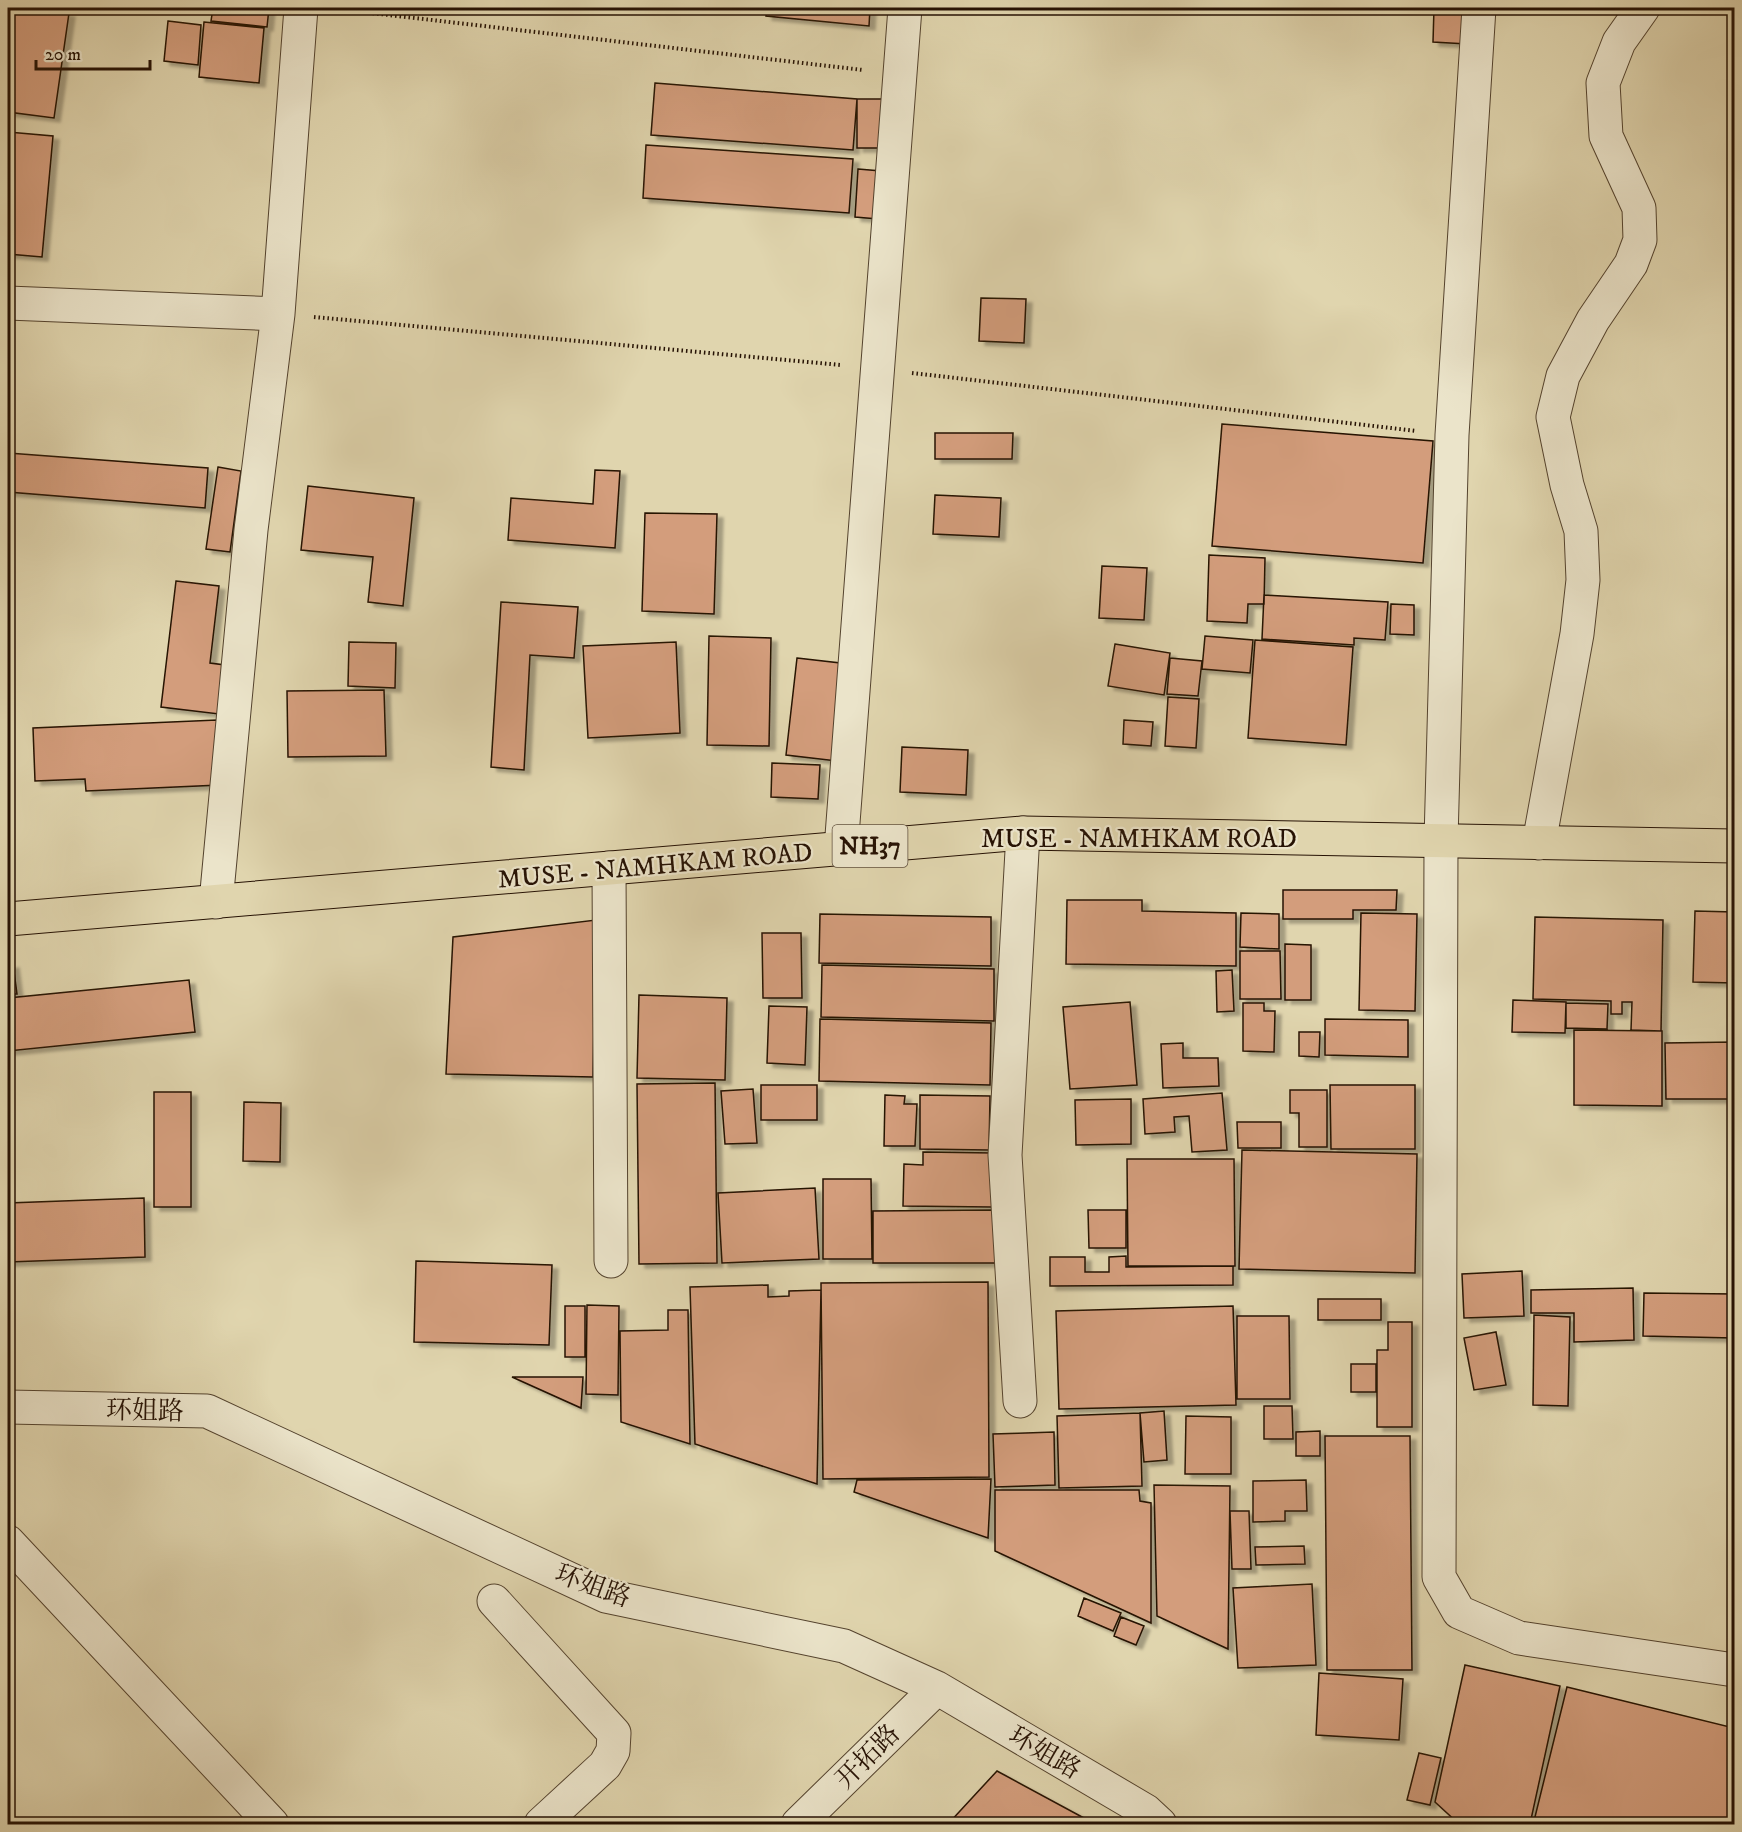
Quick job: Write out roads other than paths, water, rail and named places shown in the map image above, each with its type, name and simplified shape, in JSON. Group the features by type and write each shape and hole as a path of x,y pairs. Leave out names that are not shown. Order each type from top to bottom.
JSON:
{"highway":[{"name":"MUSE - NAMHKAM ROAD","path":"8,919 1023,833 1734,846"}],"street":[{"path":"216,902 251,530 278,314 301,8"},
{"path":"841,849 906,8"},
{"path":"1479,8 1452,435 1441,840 1439,1577 1459,1612 1519,1638 1734,1670"},
{"path":"1539,843 1577,634 1583,580 1581,531 1567,485 1553,417 1563,376 1593,320 1631,264 1640,240 1639,208 1606,136 1604,83 1619,42 1643,8"},
{"path":"8,303 278,314"},
{"path":"1020,1401 1005,1155 1023,833"},
{"path":"609,868 611,1261"},
{"name":"环姐路","path":"8,1407 207,1411 606,1596 844,1646 937,1688 1146,1811 1160,1824"},
{"path":"8,1542 272,1824"},
{"path":"494,1601 614,1733 613,1751 605,1765 541,1824"},
{"name":"开拓路","path":"798,1824 937,1688"}]}
